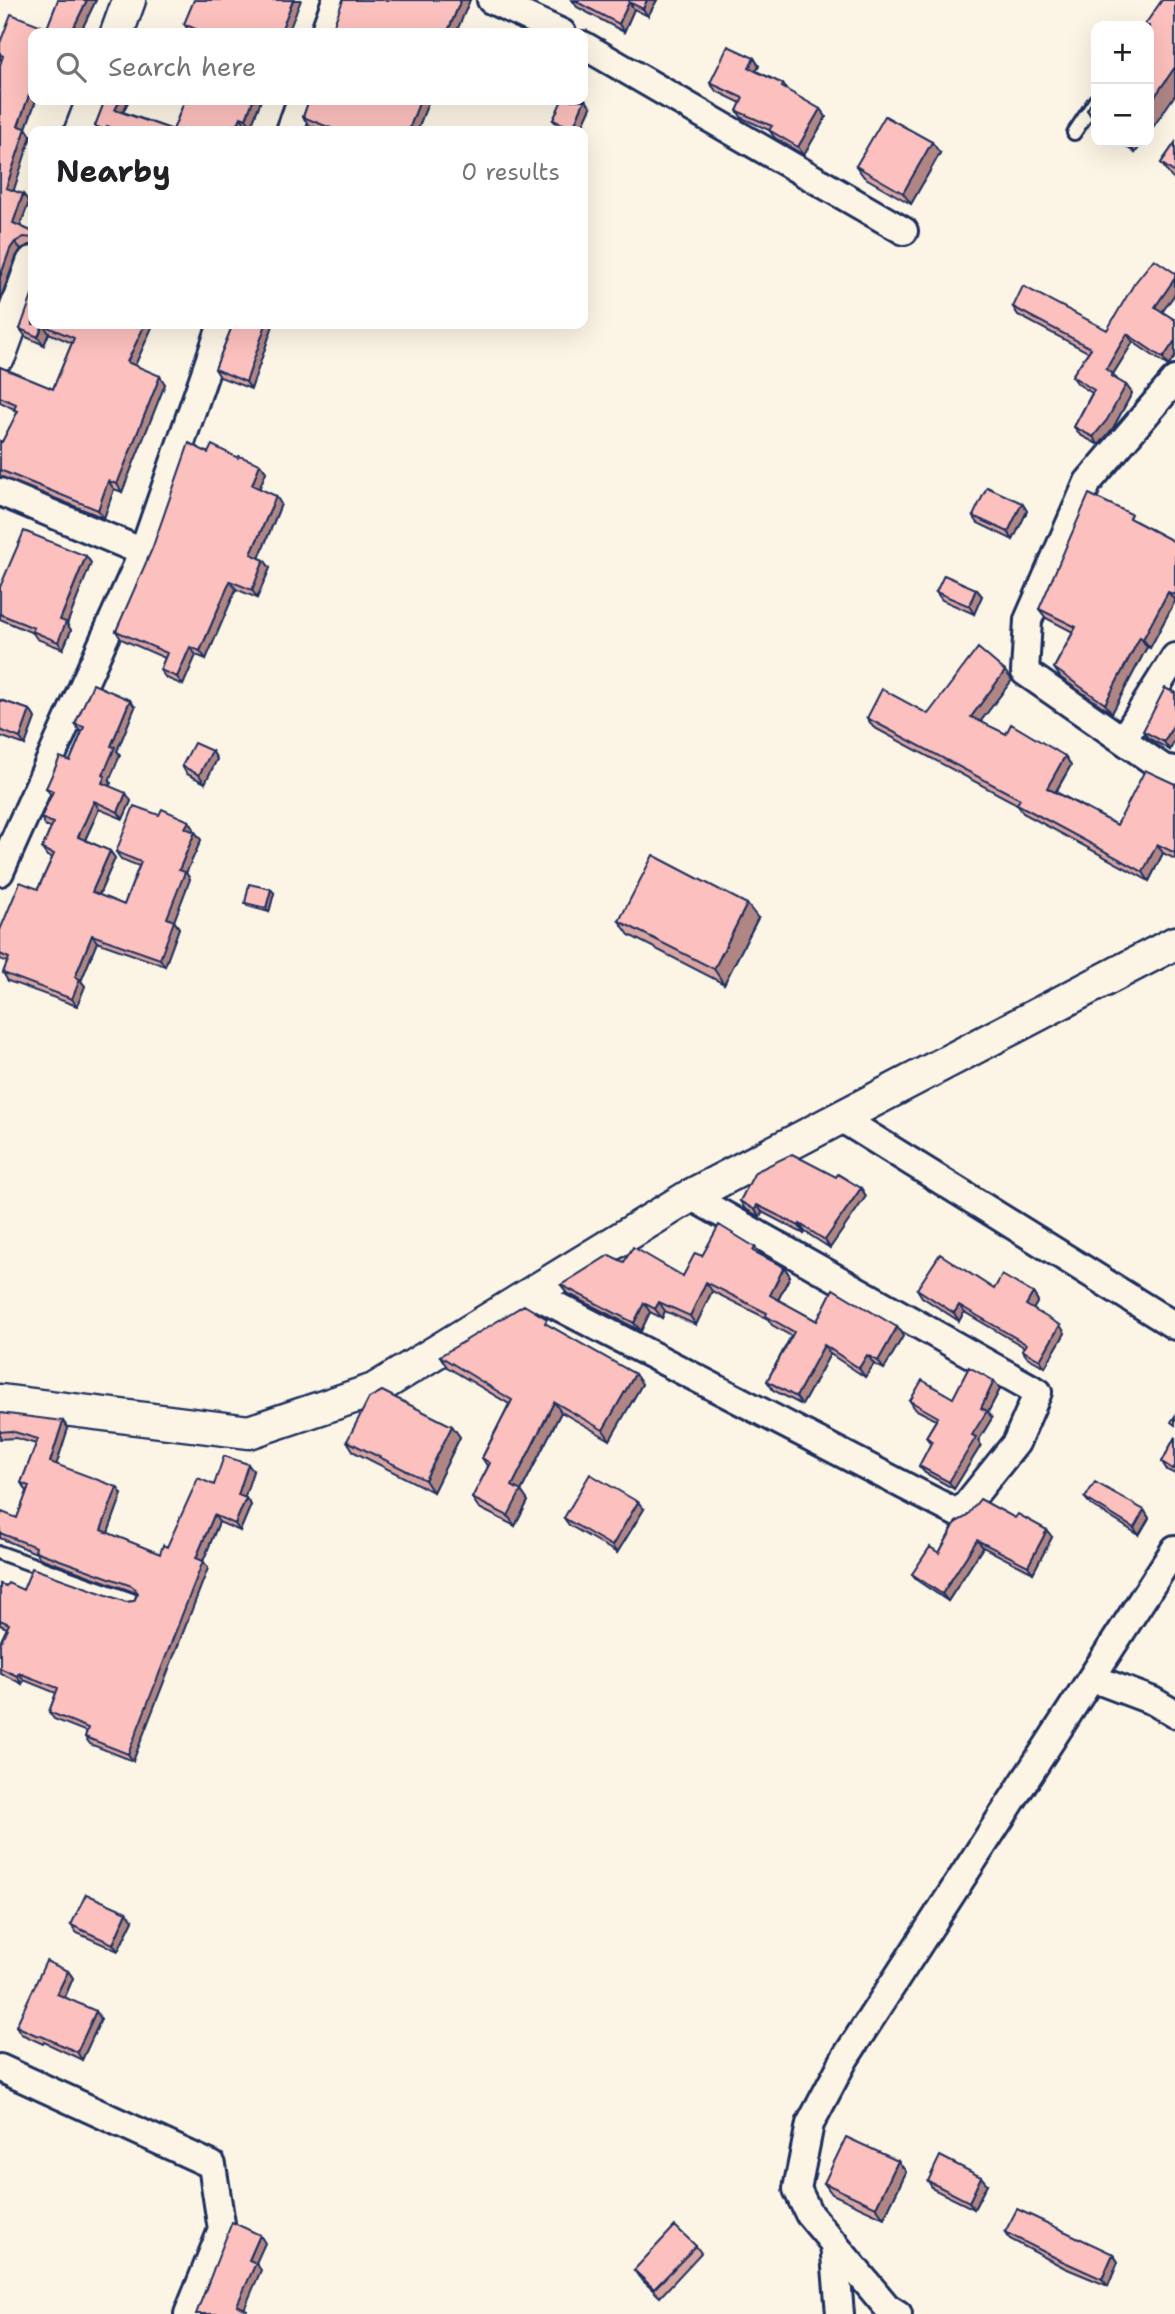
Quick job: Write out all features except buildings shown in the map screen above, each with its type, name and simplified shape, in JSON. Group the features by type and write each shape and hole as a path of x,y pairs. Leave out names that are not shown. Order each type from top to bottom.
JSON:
{"street":[{"path":"119,28 129,0"},
{"path":"326,28 336,0"},
{"path":"491,0 551,28"},
{"path":"588,48 904,231"},
{"path":"83,126 91,105"},
{"path":"292,126 299,105"},
{"path":"0,354 28,277"},
{"path":"0,873 143,551 220,329"},
{"path":"1175,380 1088,482 1028,620 1025,672 1163,768 1175,770"},
{"path":"0,492 143,551"},
{"path":"1123,740 1175,657"},
{"path":"0,1401 249,1432 374,1390 690,1196 1175,943"},
{"path":"839,1117 1175,1326"},
{"path":"532,1293 959,1514 1016,1443 1038,1392 690,1196"},
{"path":"898,2314 887,2307 809,2214 797,2189 810,2124 845,2058 1175,1549"},
{"path":"1092,1678 1153,1700 1175,1714"},
{"path":"0,2068 212,2165 222,2230 188,2314"},
{"path":"834,2243 840,2314"}],"lane":[{"path":"1074,133 1091,108"},
{"path":"0,1553 134,1601"}]}
